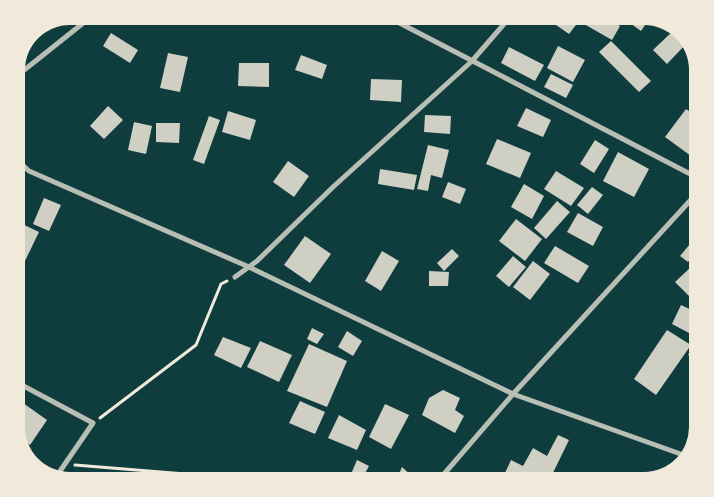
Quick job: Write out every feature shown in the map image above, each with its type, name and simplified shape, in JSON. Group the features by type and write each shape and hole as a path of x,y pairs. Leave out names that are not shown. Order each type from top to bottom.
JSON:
{"street":[{"path":"25,69 81,25"},
{"path":"403,25 689,173"},
{"path":"234,277 257,261 333,187 472,61 503,25"},
{"path":"25,167 29,171 249,267 513,394 680,454"},
{"path":"446,472 513,394 689,202"},
{"path":"25,387 93,423 60,471"}],"path":[{"path":"93,423 196,345 221,284 234,277"},
{"path":"65,464 162,472"}],"building":[{"path":"556,25 576,25 569,34"},
{"path":"586,25 618,25 620,26 612,40"},
{"path":"633,25 645,25 641,31"},
{"path":"111,33 138,50 130,63 103,46"},
{"path":"670,34 678,40 683,48 667,64 653,50"},
{"path":"611,41 651,81 639,92 599,52"},
{"path":"558,46 585,60 573,82 547,68"},
{"path":"509,47 544,65 535,81 501,63"},
{"path":"168,53 188,57 180,92 160,88"},
{"path":"301,55 327,65 322,79 295,70"},
{"path":"239,63 269,63 269,87 238,86"},
{"path":"551,74 573,85 566,98 544,87"},
{"path":"371,79 402,80 401,102 370,100"},
{"path":"108,106 123,120 104,139 90,126"},
{"path":"526,108 551,120 543,137 517,126"},
{"path":"686,109 689,111 689,155 665,137"},
{"path":"228,111 256,120 250,140 222,132"},
{"path":"425,115 451,116 450,134 424,132"},
{"path":"209,116 220,120 204,164 193,160"},
{"path":"134,122 152,126 146,154 128,150"},
{"path":"156,123 180,123 179,143 156,142"},
{"path":"497,139 531,153 520,178 486,164"},
{"path":"595,140 609,149 594,173 580,164"},
{"path":"428,145 449,150 442,178 431,175 428,191 417,189"},
{"path":"618,152 649,169 634,197 603,181"},
{"path":"288,161 309,176 294,197 273,182"},
{"path":"380,169 417,175 414,190 378,184"},
{"path":"556,171 584,188 571,206 544,189"},
{"path":"448,182 466,189 460,204 442,197"},
{"path":"524,184 544,196 532,219 511,207"},
{"path":"592,187 603,195 588,214 577,205"},
{"path":"44,198 61,205 49,231 33,224"},
{"path":"557,201 570,212 546,239 534,228"},
{"path":"578,213 603,227 593,246 567,232"},
{"path":"516,219 542,239 525,261 499,241"},
{"path":"25,225 39,232 25,261"},
{"path":"305,236 331,254 310,283 284,265"},
{"path":"689,245 689,261 688,262 680,256"},
{"path":"555,246 589,266 578,283 544,263"},
{"path":"452,249 459,256 444,271 437,263"},
{"path":"382,251 399,261 381,291 365,281"},
{"path":"513,256 526,267 509,287 496,276"},
{"path":"533,261 550,274 530,300 513,287"},
{"path":"689,269 689,296 675,282"},
{"path":"429,271 449,272 448,286 429,286"},
{"path":"681,305 689,309 689,333 672,324"},
{"path":"312,328 324,334 317,344 307,339"},
{"path":"667,330 689,344 689,348 656,395 634,379"},
{"path":"347,331 362,341 353,356 338,347"},
{"path":"223,337 251,348 241,368 214,355"},
{"path":"260,341 292,355 279,382 247,367"},
{"path":"309,344 347,361 327,407 287,391"},
{"path":"443,390 460,398 455,410 464,416 455,433 422,415 429,398"},
{"path":"300,401 325,412 315,434 289,423"},
{"path":"25,404 47,420 30,445 28,444 25,430"},
{"path":"385,404 409,415 391,449 369,437"},
{"path":"339,415 366,430 357,450 328,438"},
{"path":"558,435 569,440 553,472 505,472 511,460 523,466 533,448 547,456"},
{"path":"357,460 369,466 366,472 352,472"},
{"path":"402,467 407,472 400,472"}]}
